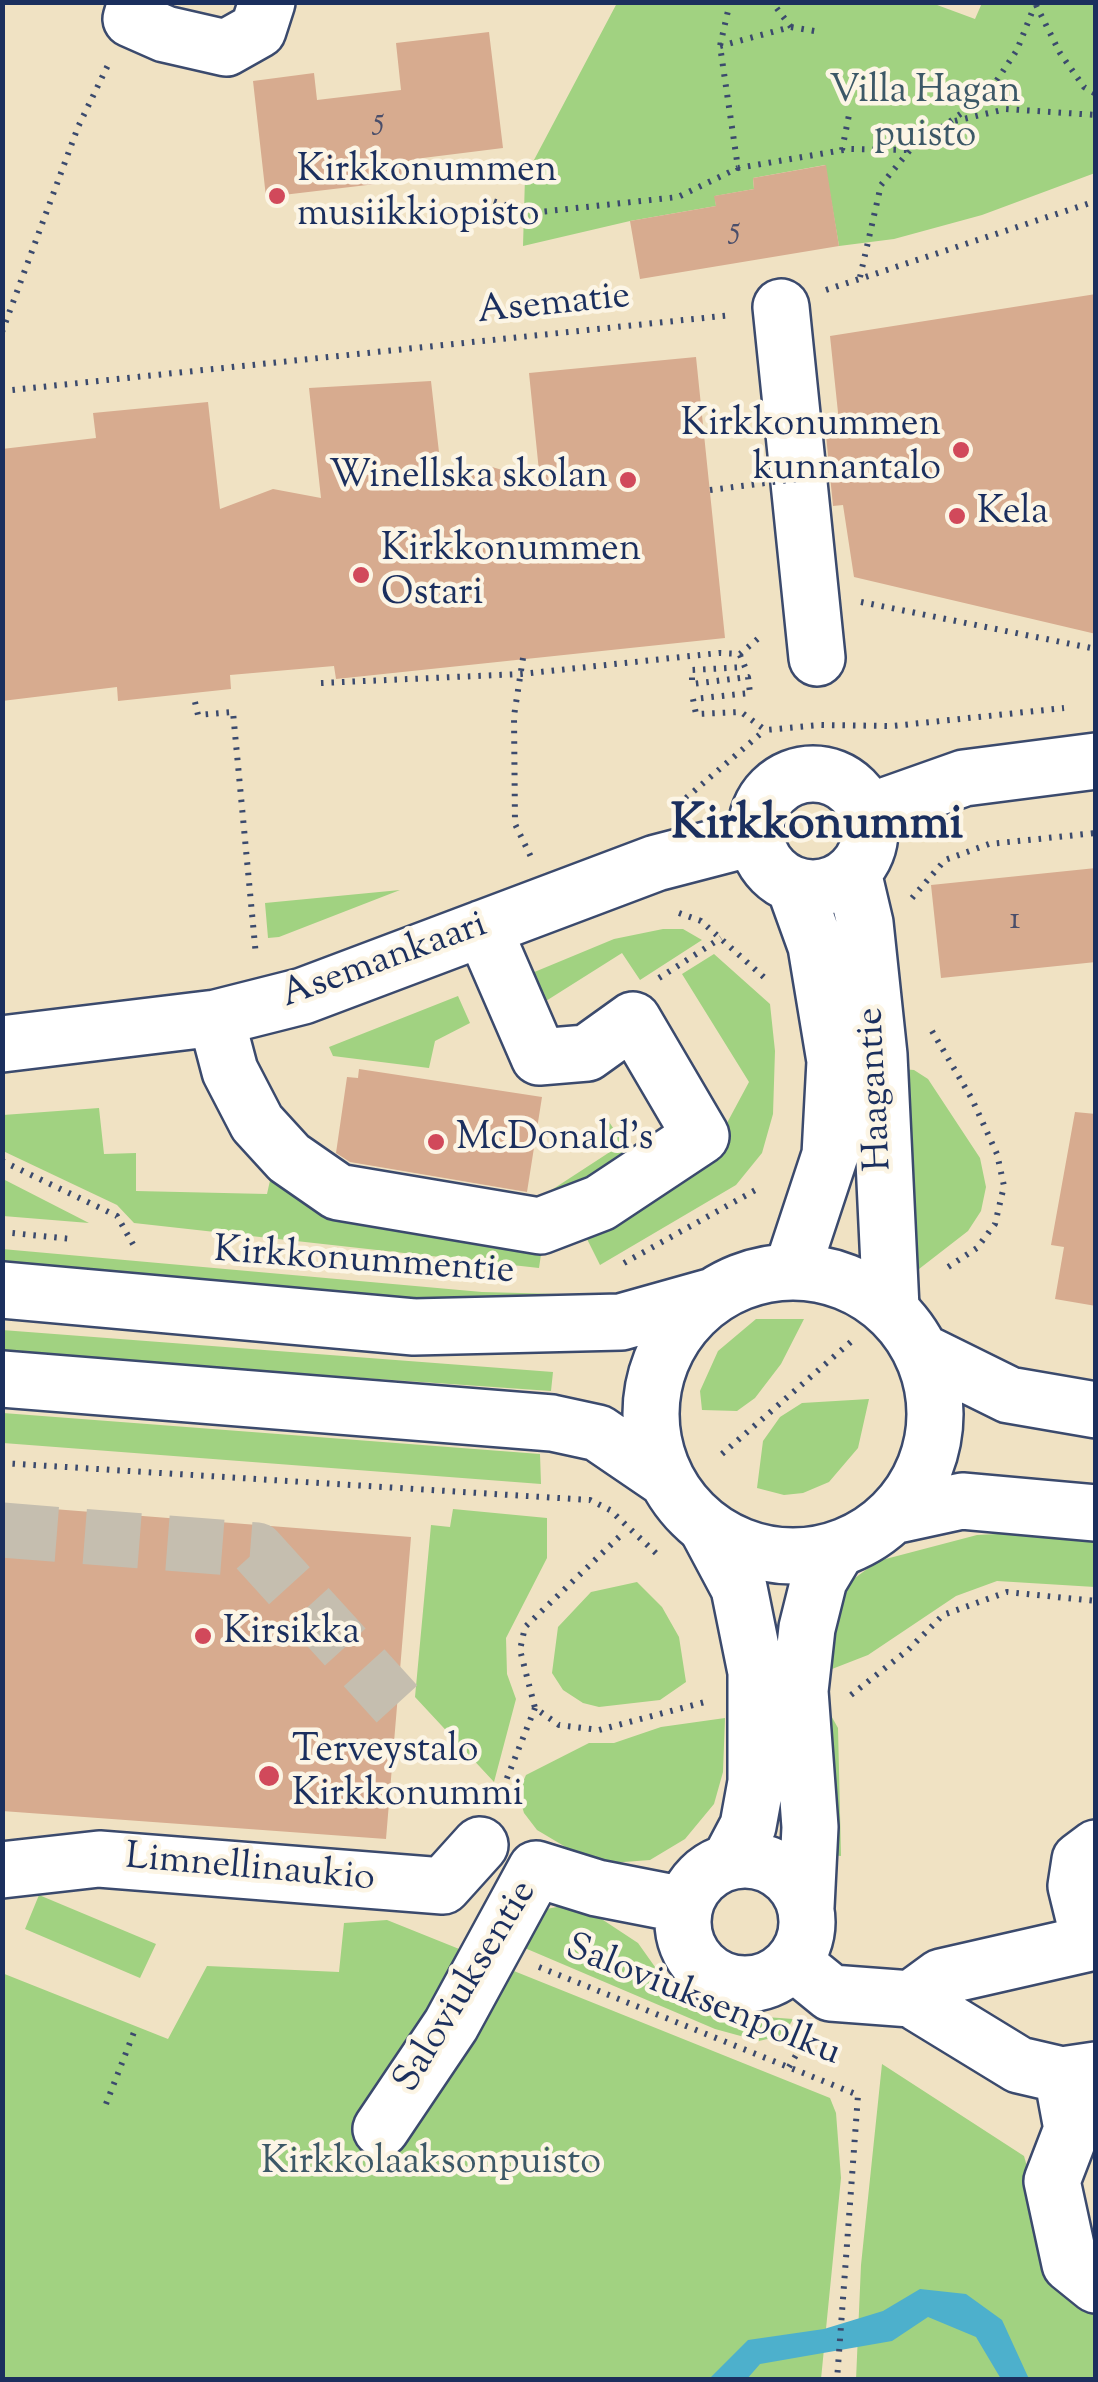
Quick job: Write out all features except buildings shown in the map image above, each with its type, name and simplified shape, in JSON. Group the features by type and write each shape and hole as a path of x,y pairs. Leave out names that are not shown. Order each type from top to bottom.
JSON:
{"street":[{"path":"133,11 164,34 226,48 263,16"},
{"path":"781,306 817,658"},
{"path":"868,812 964,778 1096,761"},
{"path":"828,775 846,782 868,812 869,844 853,872 825,887 794,885 768,866 756,837 764,801 792,777 828,775"},
{"name":"Asemankaari","path":"2,1044 216,1018 303,996 656,863 756,837"},
{"name":"Haagantie","path":"853,872 865,923 880,1055 892,1308"},
{"name":"Haagantie","path":"792,1270 830,1155 835,1062 816,946 794,885"},
{"path":"216,1018 230,1071 257,1123 289,1158 338,1192 540,1226 600,1202 701,1136 633,1020 588,1053 539,1058 483,928"},
{"path":"666,1480 653,1442 651,1401 660,1361 680,1326 710,1297 750,1277 792,1270 846,1280 892,1308 924,1353 936,1396 934,1440 920,1482 893,1516 867,1536 836,1550 804,1556 769,1555 736,1545 707,1528"},
{"name":"Kirkkonummentie","path":"2,1290 414,1327 621,1322 710,1297"},
{"path":"924,1353 1009,1395 1096,1410"},
{"path":"2,1379 552,1423 598,1433 666,1480 707,1528 739,1588 756,1672 756,1782 748,1826 728,1862"},
{"path":"893,1516 962,1501 1096,1513"},
{"path":"806,1907 784,1874 748,1859 728,1862 709,1870 684,1905 682,1926 687,1948 699,1965 716,1978 759,1984 793,1962 808,1926 810,1828 800,1691 807,1628 818,1580 836,1550"},
{"name":"Limnellinaukio","path":"2,1870 99,1859 444,1886 480,1845"},
{"path":"911,1998 942,1977 1090,1944 1076,1886 1080,1860 1096,1848"},
{"name":"Saloviuksentie","path":"381,2130 451,2025 536,1869 597,1888 684,1905"},
{"path":"793,1962 831,1993 911,1998 1019,2065 1079,2072 1072,2129 1052,2181 1070,2264 1096,2285"}],"path":[{"path":"730,2 720,46 738,168"},
{"path":"772,2 790,28"},
{"path":"1036,4 1060,53 1084,87 1096,94"},
{"path":"859,279 881,186 910,150 987,95 1018,50 1036,4"},
{"path":"2,332 78,127 133,11"},
{"path":"720,46 790,28 820,32"},
{"path":"949,123 1006,108 1096,115"},
{"path":"842,150 849,116"},
{"path":"484,198 530,213 678,197 738,168 842,150 910,150"},
{"name":"Asematie","path":"2,391 715,318 781,306 1096,201"},
{"path":"710,490 828,475"},
{"path":"321,683 521,674 740,654 811,591 1096,649"},
{"path":"523,658 514,716 515,824 532,858"},
{"path":"195,702 198,715 233,712 256,960 270,956"},
{"path":"673,805 688,798 717,767 765,730"},
{"path":"908,909 912,896 946,860 989,844 1096,833"},
{"path":"514,864 550,852"},
{"path":"633,1020 644,987 721,938"},
{"path":"722,1454 892,1308 977,1248 995,1224 1004,1186 997,1154 972,1099 922,1014"},
{"path":"2,1161 117,1216 134,1246"},
{"path":"619,1266 756,1194 764,1182"},
{"path":"2,1232 78,1240"},
{"path":"115,1244 154,1248"},
{"path":"2,1463 590,1500 610,1510 662,1560"},
{"path":"480,1845 535,1708 520,1650 524,1627 619,1537"},
{"path":"835,1694 849,1696 908,1650 943,1615 1007,1592 1096,1601"},
{"path":"535,1708 559,1725 599,1730 720,1698"},
{"name":"Saloviuksenpolku","path":"492,1949 858,2095 836,2380"},
{"path":"106,2104 136,2026"}],"green space":[{"name":"Villa Hagan puisto","path":"929,2 975,19 982,3 1095,3 1095,173 982,215 894,239 839,246 825,165 753,178 754,189 715,196 716,206 523,246 525,177 617,3"},
{"path":"400,890 279,937 268,938 265,903"},
{"path":"683,929 702,940 640,980 622,953 538,1006 532,973 614,939"},
{"path":"714,954 770,1004 775,1051 773,1114 762,1153 736,1185 600,1265 585,1235 706,1162 749,1082 682,974"},
{"path":"458,996 470,1023 435,1041 429,1068 333,1056 329,1047"},
{"path":"889,1068 914,1070 928,1079 980,1158 986,1187 981,1211 968,1231 919,1269 896,1212"},
{"path":"99,1108 104,1154 136,1153 136,1191 267,1194 273,1167 543,1241 539,1268 134,1223 117,1205 3,1151 3,1115"},
{"path":"606,1117 631,1156 559,1202 550,1191 616,1148 598,1121"},
{"path":"3,1179 89,1223 3,1216"},
{"path":"2,1249 482,1292 559,1294 558,1307 480,1310 3,1271"},
{"path":"756,1319 804,1319 781,1364 755,1398 737,1411 702,1410 700,1391 718,1351"},
{"path":"2,1330 553,1372 551,1391 3,1353"},
{"path":"869,1399 858,1448 829,1482 803,1493 784,1495 757,1488 763,1441 780,1417 802,1403"},
{"path":"3,1413 540,1454 541,1484 3,1443"},
{"path":"453,1509 547,1518 547,1558 506,1638 507,1674 516,1699 494,1782 415,1697 431,1525 450,1527"},
{"path":"1038,1532 1095,1539 1095,1587 997,1581 956,1596 868,1655 814,1676 844,1586 878,1561 977,1535"},
{"path":"637,1582 662,1607 679,1637 686,1682 660,1700 599,1707 583,1703 563,1690 552,1673 558,1627 591,1592"},
{"path":"818,1706 829,1712 838,1728 841,1856 818,1854"},
{"path":"725,1718 723,1772 714,1804 685,1839 650,1860 611,1863 574,1852 537,1830 524,1813 518,1793 526,1775 589,1743 614,1743 661,1727"},
{"path":"39,1895 156,1944 140,1978 25,1929"},
{"path":"562,1906 594,1914 638,1943 660,1974 689,2001 726,2014 793,2019 784,2035 759,2041 715,2029 513,1943 536,1911"},
{"name":"Kirkkolaaksonpuisto","path":"387,1920 830,2098 836,2113 841,2178 821,2379 3,2379 2,1973 168,2039 207,1966 339,1972 344,1923"},
{"path":"882,2064 1024,2156 1056,2269 1095,2302 1095,2379 856,2380 861,2265"}],"water":[{"path":"920,2289 966,2294 1002,2320 1029,2379 1001,2379 976,2337 928,2317 892,2341 760,2364 747,2379 709,2379 748,2340 824,2329 883,2311"}],"tunnel":[{"path":"2,1530 257,1550 397,1704"}],"place":[{"name":"Kirkkonummen musiikkiopisto","path":"277,196"},
{"name":"Kirkkonummen kunnantalo","path":"961,450"},
{"name":"Winellska skolan","path":"628,480"},
{"name":"Kela","path":"957,516"},
{"name":"Kirkkonummen Ostari","path":"361,575"},
{"name":"McDonald's","path":"436,1142"},
{"name":"Kirsikka","path":"203,1636"},
{"name":"Terveystalo Kirkkonummi","path":"269,1776"}],"district":[{"name":"Kirkkonummi","path":"817,829"}]}
